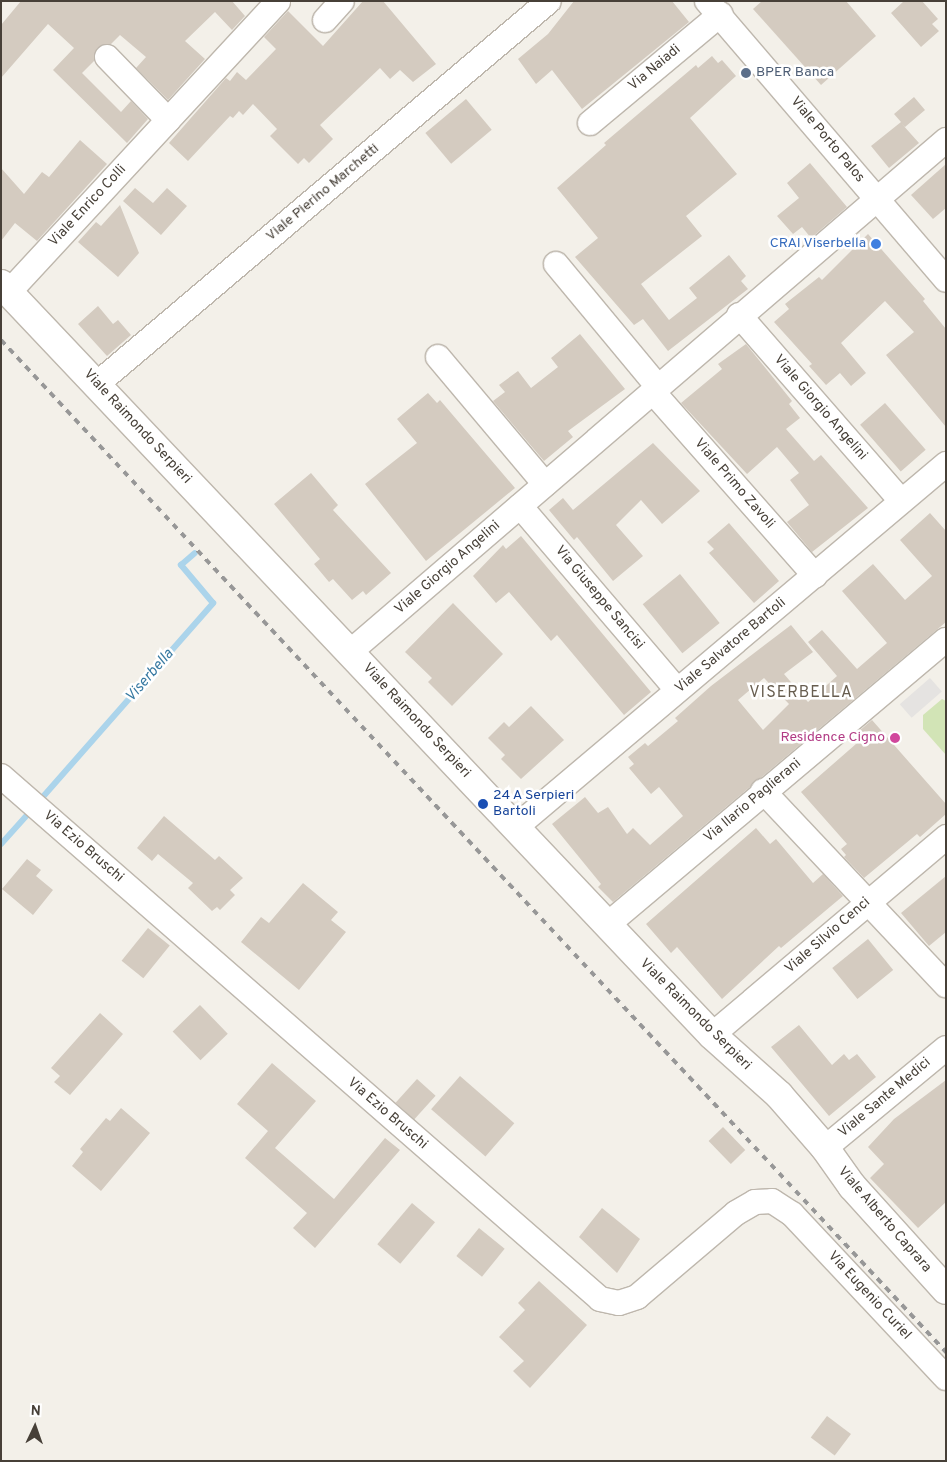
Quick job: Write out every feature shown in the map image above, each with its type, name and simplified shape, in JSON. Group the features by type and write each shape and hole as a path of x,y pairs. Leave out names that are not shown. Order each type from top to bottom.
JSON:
{"street":[{"path":"325,20 342,1"},
{"name":"Viale Pierino Marchetti","path":"97,384 549,1"},
{"name":"Viale Enrico Colli","path":"5,288 168,120 265,6"},
{"name":"Via Naiadi","path":"590,123 714,8"},
{"name":"Viale Porto Palos","path":"714,8 946,280"},
{"path":"107,57 168,120"},
{"name":"Viale Giorgio Angelini","path":"350,652 876,197 946,140"},
{"path":"556,264 655,389"},
{"name":"Viale Raimondo Serpieri","path":"5,288 712,1036 779,1095 825,1148"},
{"name":"Viale Giorgio Angelini","path":"739,316 900,501"},
{"path":"438,357 545,484"},
{"name":"Viale Primo Zavoli","path":"655,389 814,576"},
{"name":"Viale Salvatore Bartoli","path":"516,827 946,464"},
{"name":"Via Giuseppe Sancisi","path":"520,506 678,690"},
{"name":"Via Ilario Paglierani","path":"607,924 763,791 946,640"},
{"name":"Via Ezio Bruschi","path":"1,776 600,1299 619,1303 637,1297 736,1212 755,1202 772,1201 792,1214"},
{"path":"763,791 946,985"},
{"name":"Viale Silvio Cenci","path":"712,1036 868,901 946,838"},
{"name":"Viale Sante Medici","path":"825,1148 946,1048"},
{"name":"Viale Alberto Caprara","path":"825,1148 852,1186 946,1290"},
{"name":"Via Eugenio Curiel","path":"792,1214 946,1378"}],"green space":[{"path":"942,699 946,701 946,755 923,729 923,715"}],"shaded area":[{"path":"930,678 942,692 912,718 900,704"}],"building":[{"path":"21,1 232,1 245,16 232,30 215,12 185,41 205,59 168,100 136,68 146,57 120,35 111,44 97,48 94,61 82,73 121,112 131,101 148,119 127,143 53,70 74,48 48,24 1,78 1,25"},
{"path":"363,1 383,1 436,64 413,82 400,70 390,79 380,68 320,125 333,139 309,163 304,158 298,164 270,136 277,129 253,104 243,115 239,111 233,118 230,116 188,161 169,143 226,78 230,81 237,72 246,80 276,49 264,37 288,11 323,46"},
{"path":"574,1 672,1 689,22 582,109 552,70 536,84 518,59 548,34"},
{"path":"762,1 846,1 876,36 821,85 753,9"},
{"path":"904,1 922,1 938,19 932,24 939,31 921,47 891,13"},
{"path":"712,56 718,63 722,60 736,76 690,118 737,174 686,216 702,236 641,284 669,320 697,298 689,288 729,255 746,276 741,281 748,289 668,351 643,319 634,325 575,257 598,238 557,188 606,145 604,143 696,65 698,68"},
{"path":"914,97 925,110 905,127 902,124 919,143 889,168 871,146 901,122 894,114"},
{"path":"466,99 492,130 451,164 425,133"},
{"path":"80,140 107,164 37,241 15,223 1,241 1,168 24,194 42,172 49,177"},
{"path":"810,163 847,207 811,238 802,227 793,234 777,216 799,198 787,183"},
{"path":"946,164 946,208 933,219 911,195"},
{"path":"135,188 153,203 167,188 187,206 161,235 123,201"},
{"path":"120,205 139,253 118,277 78,242 96,222 101,226"},
{"path":"868,234 925,299 923,301 946,329 946,427 886,355 914,332 885,301 841,343 866,373 851,386 840,373 826,385 809,366 812,364 774,322 789,309 785,304 819,277 822,280"},
{"path":"98,306 113,324 118,320 131,335 107,356 78,324"},
{"path":"580,334 625,389 568,431 573,437 544,461 493,401 505,392 499,385 518,371 531,388 558,367 551,358"},
{"path":"746,344 792,401 789,404 800,418 786,429 814,461 821,455 868,508 812,552 787,522 809,505 790,480 799,473 777,447 747,474 681,403 722,369 718,364"},
{"path":"428,393 437,403 440,400 515,488 426,561 365,484 417,443 397,419"},
{"path":"885,403 926,450 901,471 860,425"},
{"path":"653,443 700,491 662,524 641,500 616,525 643,556 613,581 577,537 574,540 549,510 563,498 573,510"},
{"path":"311,473 338,505 333,510 391,573 366,595 363,591 352,600 333,579 329,582 314,564 320,559 274,504"},
{"path":"930,513 946,531 946,622 613,902 598,887 601,884 552,824 585,797 598,813 608,807 627,834 633,828 650,845 683,816 659,787 651,794 629,768 634,764 628,757 645,743 648,746 678,721 675,718 711,686 791,625 813,652 784,674 808,702 837,676 808,642 822,630 857,669 887,643 842,591 873,564 905,600 932,576 900,540","holes":["764,678 789,704 763,730 738,700"]},
{"path":"729,523 779,581 754,603 709,553 714,549 707,542"},
{"path":"521,536 651,692 624,715 557,635 551,641 509,592 496,603 473,576 503,545 506,549"},
{"path":"680,574 720,623 682,653 643,604"},
{"path":"453,603 503,654 452,706 428,682 432,678 405,652"},
{"path":"531,706 564,740 521,779 501,759 505,755 488,738 504,722 509,727"},
{"path":"872,720 946,804 946,814 920,837 917,834 864,878 844,857 846,855 841,849 847,844 801,792 864,737 859,731"},
{"path":"164,816 215,860 219,856 243,878 230,890 235,895 220,910 217,907 212,911 188,888 193,883 158,854 152,861 137,848"},
{"path":"756,828 770,844 776,839 813,883 823,874 843,896 781,948 779,946 722,999 677,947 671,953 646,924"},
{"path":"27,859 41,870 36,876 53,890 33,915 2,889"},
{"path":"946,876 946,932 929,946 901,913"},
{"path":"303,883 338,912 331,920 346,932 299,990 241,942 261,917 269,923"},
{"path":"148,928 170,946 143,978 122,961"},
{"path":"868,939 893,970 857,999 832,968"},
{"path":"200,1005 228,1034 200,1060 173,1031"},
{"path":"100,1013 123,1034 70,1095 54,1082 60,1076 51,1068"},
{"path":"799,1025 832,1065 844,1054 849,1060 857,1054 876,1077 829,1116 771,1047"},
{"path":"272,1063 316,1101 275,1148 334,1199 385,1138 400,1150 315,1248 293,1228 307,1213 245,1158 268,1131 237,1104"},
{"path":"460,1076 514,1123 485,1156 431,1109"},
{"path":"417,1079 436,1096 414,1120 396,1103"},
{"path":"946,1080 946,1202 918,1228 870,1178 884,1164 868,1147 894,1119"},
{"path":"121,1108 150,1133 101,1191 72,1166 83,1152 80,1149 106,1118 110,1121"},
{"path":"723,1127 745,1150 731,1164 709,1141"},
{"path":"412,1203 435,1222 400,1264 377,1244"},
{"path":"602,1208 640,1239 617,1273 579,1237"},
{"path":"479,1228 505,1249 482,1277 456,1256"},
{"path":"539,1281 587,1325 530,1388 513,1371 524,1361 499,1337 525,1310 518,1303"},
{"path":"827,1416 851,1434 835,1456 811,1438"}],"waterway":[{"name":"Viserbella","path":"41,799 213,603 181,565 195,553"},
{"name":"Viserbella","path":"1,844 28,814"}],"railway":[{"path":"1,340 946,1352"}],"place":[{"name":"BPER Banca","path":"746,73"},
{"name":"CRAI Viserbella","path":"876,244"},
{"name":"Residence Cigno","path":"895,738"},
{"name":"24 A Serpieri Bartoli","path":"483,804"}],"district":[{"name":"VISERBELLA","path":"801,693"}]}
